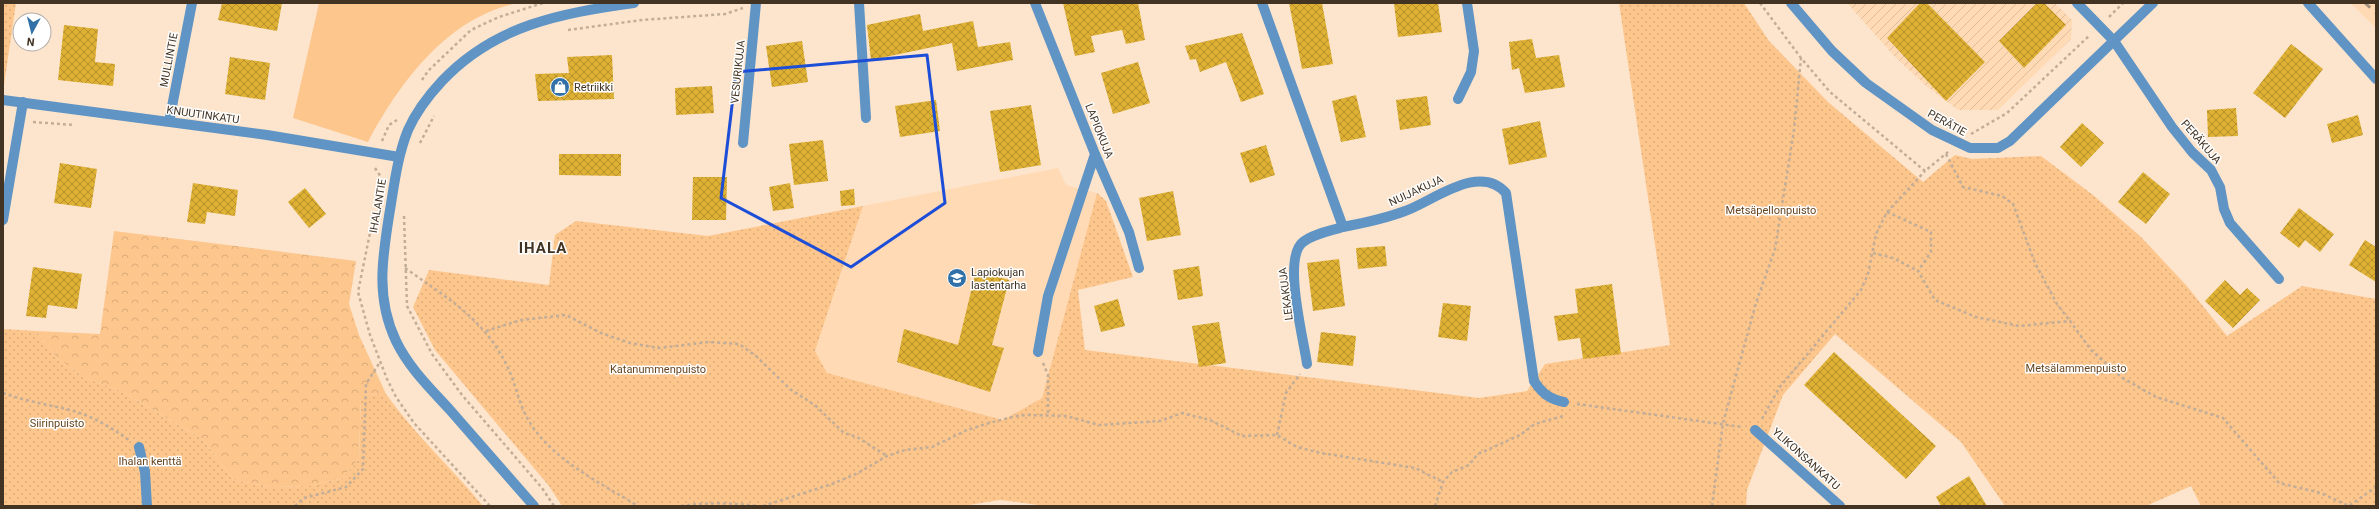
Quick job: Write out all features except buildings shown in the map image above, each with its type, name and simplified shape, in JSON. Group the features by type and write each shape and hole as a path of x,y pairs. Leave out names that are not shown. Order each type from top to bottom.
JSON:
{"street":[{"name":"MULLINTIE","path":"169,122 192,3"},
{"name":"IHALANTIE","path":"534,506 406,360 388,322 382,298 381,274 383,247 399,157 408,130 419,110 434,89 473,52 509,32 529,24 578,12 634,3"},
{"name":"VESURIKUJA","path":"742,143 756,3"},
{"path":"859,3 866,118"},
{"name":"LAPIOKUJA","path":"1035,3 1095,154 1129,232 1140,268"},
{"path":"1262,3 1343,227"},
{"path":"1458,99 1471,72 1474,51 1467,3"},
{"name":"PERÄTIE","path":"1791,3 1832,51 1866,83 1932,130 1957,144 1970,148 1985,149 1998,148 2010,141 2153,3"},
{"name":"PERÄKUJA","path":"2077,3 2114,41 2172,127 2192,152 2211,170 2220,187 2230,224 2279,280"},
{"path":"2308,3 2376,79"},
{"name":"KNUUTINKATU","path":"3,100 169,122 399,157"},
{"path":"3,220 23,102"},
{"path":"1038,352 1048,296 1095,154"},
{"name":"NUIJAKUJA","path":"1343,227 1382,219 1407,211 1445,190 1464,184 1491,183 1501,187 1506,193 1508,200 1534,381 1541,392 1553,399 1564,402"},
{"name":"LEKAKUJA","path":"1307,364 1293,274 1295,252 1301,243 1311,237 1343,227"},
{"name":"YLIKONSANKATU","path":"1756,430 1840,506"},
{"path":"139,447 144,472 147,506"}],"path":[{"path":"562,31 642,20 725,14 756,3"},
{"path":"1760,3 1801,58 1830,92 1925,171"},
{"path":"1564,402 1723,423 1756,430 1779,388 1857,296 1868,274 1876,234 1887,212 1925,171 1957,144 2012,108 2123,3"},
{"path":"1712,506 1723,423 1756,303 1775,249 1794,130 1801,58"},
{"path":"417,148 436,111"},
{"path":"1946,154 1963,187 2002,196 2013,204 2035,263 2057,304 2091,350 2121,377 2156,397 2223,418 2279,483 2321,493 2349,506 2376,487"},
{"path":"404,210 407,306 432,354 462,395 542,488 554,506"},
{"path":"1887,212 1931,232 1931,252 1918,271"},
{"path":"1873,252 1893,258 1918,271 1935,300 1976,317 2019,326 2070,321"},
{"path":"406,268 463,308 486,331 508,368 529,422 557,453 578,470 638,506"},
{"path":"486,331 521,320 566,315 601,333 630,343 659,348 709,342 739,344 756,356 790,389 816,406 844,433 857,438 887,456"},
{"path":"1038,352 1048,375 1048,415"},
{"path":"295,506 304,498 346,487 363,469 366,384 380,362"},
{"path":"1276,435 1286,393 1307,364"},
{"path":"3,393 20,400 78,413 112,428 139,447"},
{"path":"1572,409 1578,404"},
{"path":"1435,506 1443,482 1452,472 1469,465 1478,454 1520,435 1535,424 1561,418 1567,413"},
{"path":"763,506 832,484 858,473 887,456 905,450 932,447 967,430 1016,416 1066,416 1099,425 1160,421 1182,414 1210,420 1242,436 1276,435 1297,447 1321,453 1416,468 1443,482"},
{"path":"681,506 734,503 758,506"}],"highlighted area":[{"path":"927,55 945,203 851,267 721,198 736,72"}],"shaded area":[{"path":"1847,3 2055,3 2072,20 2071,39 1998,110 1958,110 1925,85 1895,57"},
{"path":"2350,3 2376,3 2376,28"},
{"name":"Lapiokujan lastentarha","path":"1058,168 1066,185 1097,193 1042,398 1003,420 827,373 815,351 863,206"}],"green space":[{"path":"3,3 16,3 15,12 12,12 12,30 3,85"},
{"path":"319,3 518,3 493,11 470,22 448,37 411,75 395,97 368,142 293,118"},
{"path":"1619,3 1744,3 1769,41 1828,102 1923,182 1955,155 1972,159 2041,156 2093,195 2141,237 2186,285 2227,336 2302,286 2376,299 2376,506 2201,506 2191,486 2146,506 2005,506 1961,442 1835,334 1783,395 1747,490 1746,506 1046,506 1000,500 962,506 562,506 549,486 435,350 413,307 429,270 549,285 555,235 576,221 708,236 863,206 815,351 827,373 1003,420 1042,398 1097,193 1106,201 1133,277 1078,290 1085,350 1479,398 1527,391 1545,364 1670,345"},
{"path":"114,231 356,261 349,304 359,335 386,394 361,395 359,459 343,478 310,486 272,487 234,480 202,439 121,391 85,378 57,358 36,331 100,334"},
{"path":"3,329 36,331 57,358 85,378 121,391 202,439 234,480 272,487 310,486 343,478 359,459 361,395 386,394 421,437 483,506 3,506"}],"railway":[{"path":"2365,3 2376,13"}],"place":[{"name":"Retriikki","path":"560,87"},
{"name":"Lapiokujan lastentarha","path":"957,278"}],"district":[{"name":"IHALA","path":"543,248"}],"park label":[{"name":"Metsäpellonpuisto","path":"1771,210"},
{"name":"Metsälammenpuisto","path":"2076,368"},
{"name":"Katanummenpuisto","path":"658,369"},
{"name":"Siirinpuisto","path":"57,423"},
{"name":"Ihalan kenttä","path":"150,461"}]}
